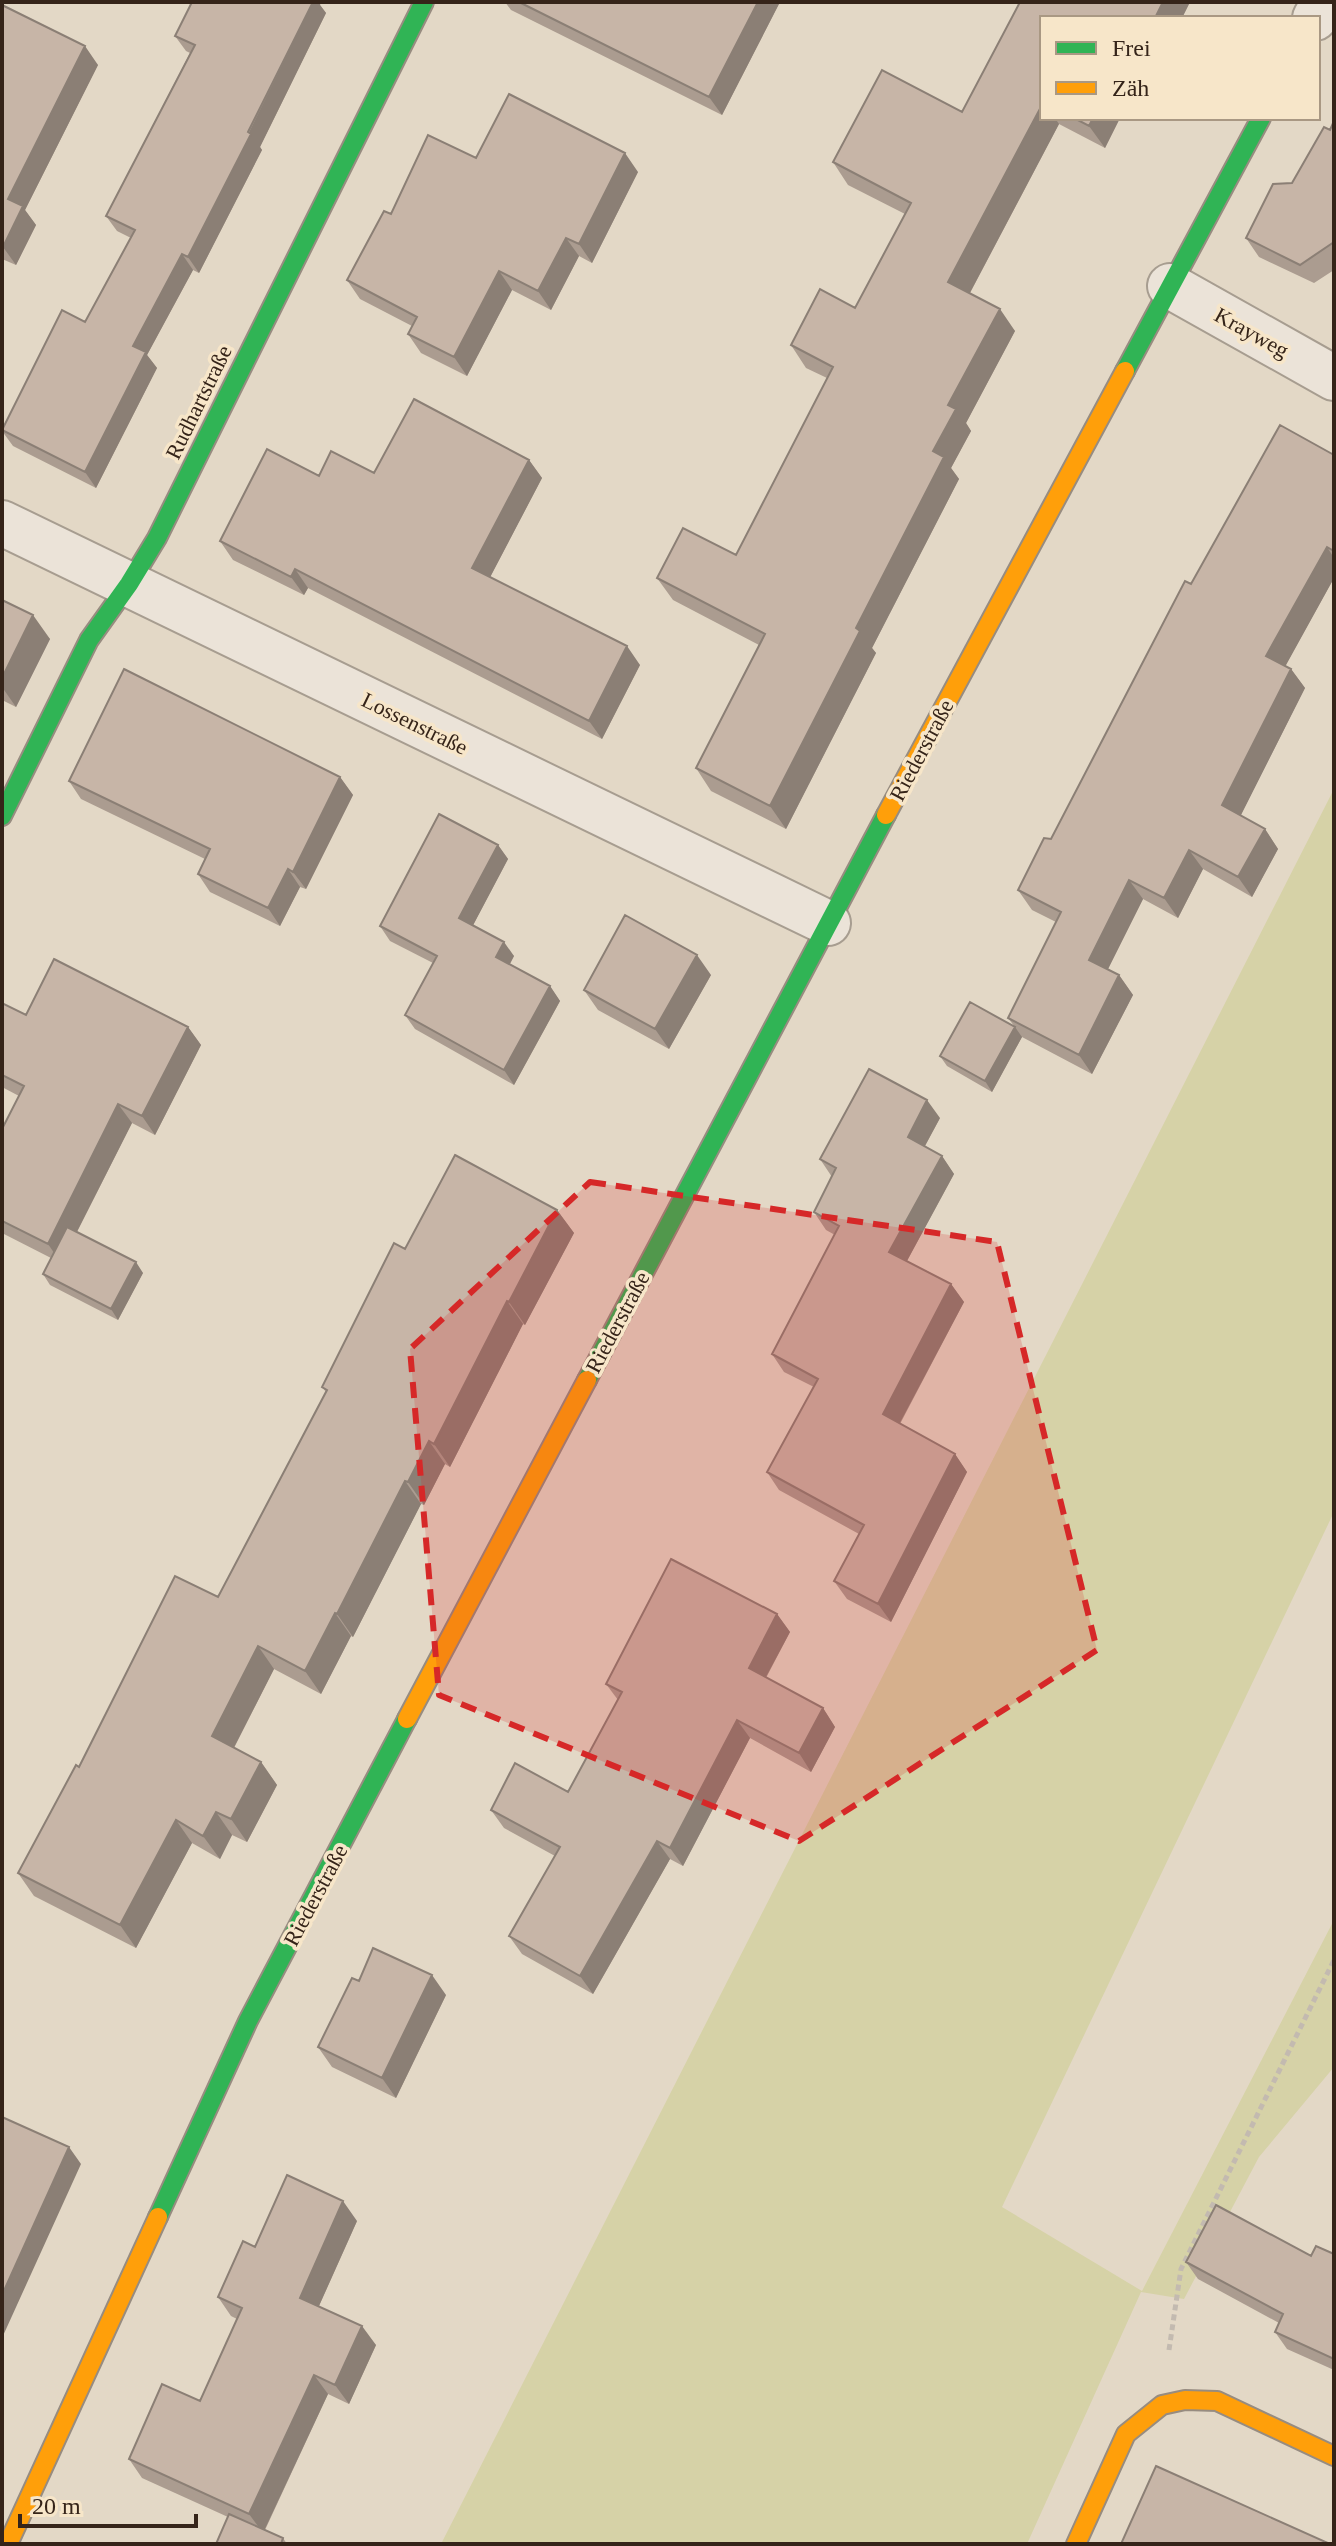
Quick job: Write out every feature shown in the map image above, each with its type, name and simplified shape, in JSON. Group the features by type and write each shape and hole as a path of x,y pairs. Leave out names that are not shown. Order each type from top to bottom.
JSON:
{"street":[{"name":"Rudhartstraße","path":"2,816 89,640 157,538 424,2"},
{"name":"Riederstraße","path":"12,2516 248,2021 828,923 1260,120"},
{"name":"Krayweg","path":"1170,286 1334,378"},
{"name":"Lossenstraße","path":"2,523 828,923"},
{"path":"1076,2544 1126,2434 1162,2405 1185,2400 1217,2401 1334,2456"}],"path":[{"path":"1162,2405 1181,2269 1334,1960"}],"highlighted area":[{"path":"590,1182 997,1242 1097,1650 799,1841 439,1695 410,1349"}],"shaded area":[{"path":"1334,789 1334,1512 1002,2207 1142,2291 1334,1920 1334,2067 1259,2157 1184,2299 1141,2292 1027,2544 441,2544"}],"building":[{"path":"192,2 313,2 248,132 251,134 188,257 182,254 133,346 146,352 85,472 2,430 62,310 85,322 135,230 106,216 195,45 175,36"},
{"path":"519,2 758,2 709,97"},
{"path":"1020,2 1163,2 1156,16 1040,16 1040,109 948,282 1000,309 948,405 956,409 933,451 944,457 856,628 860,631 770,806 696,768 765,634 657,578 683,528 736,555 833,367 791,345 820,289 855,308 911,203 833,162 882,70 962,112"},
{"path":"2,5 85,46 8,199 23,206 3,247"},
{"path":"509,94 625,153 579,244 566,238 538,291 499,271 454,357 408,334 417,317 347,280 384,211 391,214 428,135 476,158"},
{"path":"1078,120 1092,120 1089,126"},
{"path":"1334,121 1334,242 1300,265 1246,238 1273,184 1292,183 1324,127 1330,130"},
{"path":"414,399 529,460 472,568 627,646 589,721 295,569 291,577 220,541 267,449 319,476 331,451 374,473"},
{"path":"1280,425 1334,455 1334,551 1327,547 1266,656 1291,669 1222,805 1265,829 1238,877 1189,850 1164,898 1129,880 1089,960 1119,975 1079,1055 1008,1018 1061,912 1018,890 1044,838 1051,839 1185,581 1191,584"},
{"path":"2,600 33,615 2,678"},
{"path":"124,669 340,777 293,872 288,869 268,908 198,874 210,849 69,781"},
{"path":"439,814 498,845 459,918 504,942 496,957 550,986 504,1070 405,1015 437,956 380,926"},
{"path":"625,915 697,955 655,1029 584,990"},
{"path":"54,959 188,1027 142,1116 118,1104 48,1244 2,1221 2,1129 24,1086 2,1075 2,1003 26,1015"},
{"path":"970,1002 1015,1027 985,1081 940,1056"},
{"path":"869,1069 927,1100 908,1137 942,1156 889,1252 951,1284 883,1414 955,1454 878,1604 834,1581 864,1525 767,1472 818,1379 772,1354 839,1226 814,1212 836,1168 820,1159"},
{"path":"455,1155 557,1210 434,1444 429,1441 408,1482 405,1481 305,1671 258,1646 212,1736 261,1762 231,1819 216,1812 203,1836 176,1820 120,1925 18,1873 76,1765 79,1767 175,1576 218,1597 327,1390 322,1387 394,1243 405,1249"},
{"path":"67,1227 136,1262 111,1309 43,1274"},
{"path":"671,1559 777,1614 749,1668 823,1708 799,1753 737,1720 670,1848 657,1841 580,1976 509,1936 560,1847 491,1810 515,1763 568,1792 622,1692 606,1684"},
{"path":"373,1948 432,1975 382,2078 318,2047 352,1978 359,1981"},
{"path":"2,2117 69,2147 2,2295"},
{"path":"287,2175 343,2201 300,2298 362,2326 335,2385 314,2375 249,2514 129,2459 162,2384 200,2401 242,2308 218,2297 243,2241 255,2247"},
{"path":"1216,2205 1311,2256 1316,2246 1334,2254 1334,2359 1275,2332 1283,2314 1186,2262"},
{"path":"1156,2466 1330,2544 1121,2544"},
{"path":"229,2514 283,2538 281,2544 216,2544"}],"traffic: fast":[{"path":"2,816 89,640 157,538 424,2"},
{"path":"1125,371 1260,120"},
{"path":"587,1380 886,815"},
{"path":"158,2217 248,2021 407,1719"}],"traffic: slow":[{"path":"886,815 1125,371"},
{"path":"407,1719 587,1380"},
{"path":"8,2544 158,2217"},
{"path":"1076,2544 1126,2434 1162,2405 1185,2400 1217,2401 1334,2456"}]}
